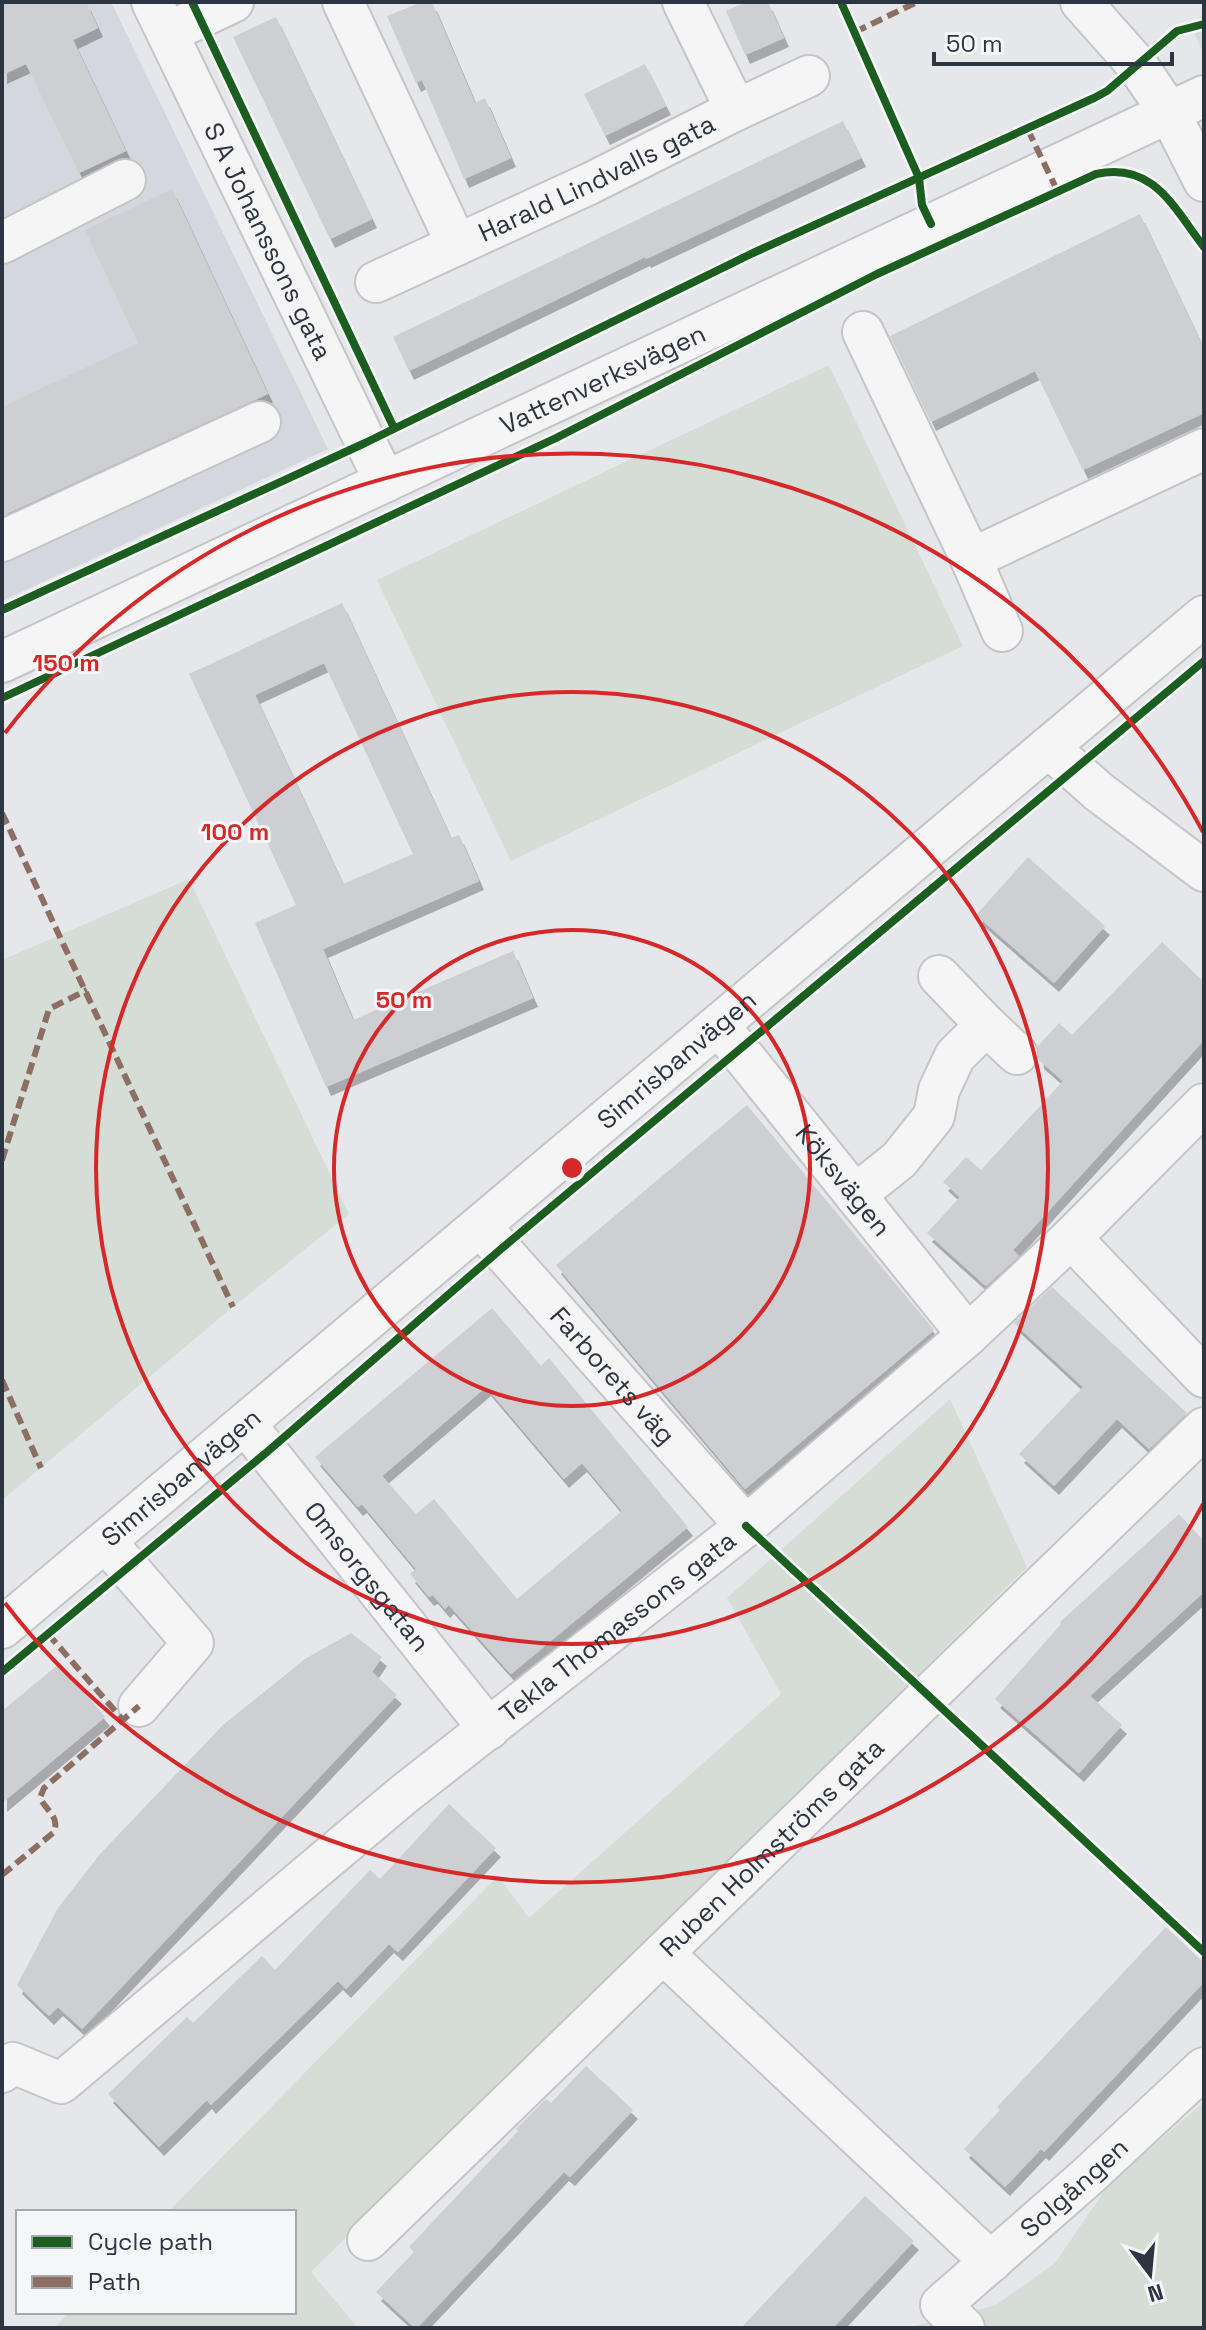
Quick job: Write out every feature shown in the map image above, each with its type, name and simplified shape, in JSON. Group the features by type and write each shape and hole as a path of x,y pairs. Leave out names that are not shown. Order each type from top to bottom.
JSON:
{"street":[{"path":"160,18 233,2"},
{"name":"Harald Lindvalls gata","path":"343,2 457,245"},
{"name":"Harald Lindvalls gata","path":"683,2 736,110"},
{"path":"1081,2 1137,65 1186,104 1204,181"},
{"name":"S A Johanssons gata","path":"160,18 385,482"},
{"name":"Harald Lindvalls gata","path":"376,282 589,184 809,76"},
{"name":"Vattenverksvägen","path":"2,662 1186,104"},
{"path":"2,243 125,180"},
{"path":"863,332 1002,631"},
{"path":"2,541 260,422"},
{"path":"971,559 1204,449"},
{"name":"Simrisbanvägen","path":"2,1628 1204,616"},
{"path":"1048,747 1099,792 1204,871"},
{"path":"939,976 1017,1054"},
{"path":"855,1195 899,1160 934,1116 939,1090 955,1056 986,1025"},
{"name":"Köksvägen","path":"719,1026 968,1335"},
{"name":"Tekla Thomassons gata","path":"6,2062 61,2083 403,1795 746,1526 968,1335 1071,1238 1204,1104"},
{"name":"Farborets väg","path":"480,1226 746,1526"},
{"path":"1071,1238 1204,1377"},
{"name":"Omsorgsgatan","path":"246,1425 489,1729"},
{"name":"Ruben Holmströms gata","path":"991,2262 663,1953 1204,1428"},
{"path":"106,1542 193,1643 139,1706"},
{"path":"368,2240 663,1953"},
{"name":"Solgången","path":"953,2317 991,2262 1204,2068"}],"shaded area":[{"path":"2,2 111,2 328,449 2,601"},
{"path":"1204,13 1204,55 1191,25"},
{"path":"829,365 963,646 511,861 377,580"},
{"path":"189,879 349,1214 2,1500 2,960"},
{"path":"950,1399 1027,1567 311,2272 358,2328 54,2328 68,2314 296,2314 296,2210 170,2210 498,1876 529,1918 781,1694 727,1598"},
{"path":"1204,2102 1204,2328 907,2328 996,2305 1055,2263 1109,2184"}],"building":[{"path":"2,2 86,2 98,28 73,40 126,151 79,173 26,64 2,75"},
{"path":"422,2 432,2 475,103 485,98 511,158 464,179 422,80 416,83 387,16"},
{"path":"747,2 768,2 784,38 745,55 726,11"},
{"path":"276,17 372,219 330,239 233,37"},
{"path":"645,64 666,106 605,136 584,94"},
{"path":"843,121 861,158 645,257 409,371 393,337"},
{"path":"172,189 268,394 2,516 2,407 138,343 85,230"},
{"path":"1140,214 1204,349 1204,413 1083,470 1035,371 931,422 890,336"},
{"path":"342,603 451,838 459,835 479,881 323,949 353,1020 513,951 533,998 326,1087 255,923 296,905 189,674","holes":["324,663 413,854 343,884 255,695"]},
{"path":"1028,857 1105,926 1054,983 976,915"},
{"path":"1162,942 1204,982 1204,1040 1013,1250 1019,1256 986,1286 927,1233 960,1197 943,1182 966,1157 981,1170 1063,1081 1039,1060 1038,1046 1059,1023 1072,1035"},
{"path":"747,1105 934,1330 745,1489 556,1265"},
{"path":"1052,1287 1187,1413 1149,1449 1117,1419 1054,1486 1019,1454 1083,1387 1014,1323"},
{"path":"492,1308 541,1366 549,1358 688,1527 511,1674 449,1605 445,1609 433,1595 429,1597 410,1574 416,1569 362,1504 358,1507 315,1457","holes":["486,1387 564,1479 582,1463 622,1511 517,1599 434,1499 416,1514 382,1476"]},
{"path":"1179,1514 1204,1541 1204,1592 1090,1696 1122,1725 1079,1773 995,1699 1060,1622"},
{"path":"351,1633 382,1657 372,1672 397,1695 82,2029 58,2007 49,2016 17,1985 58,1908 100,1854 223,1725 305,1659"},
{"path":"60,1663 105,1717 2,1803 2,1711"},
{"path":"449,1804 496,1848 398,1952 389,1944 346,1989 338,1981 211,2105 207,2100 159,2147 108,2094 187,2017 193,2023 262,1956 275,1970 370,1870 380,1879"},
{"path":"1166,1927 1204,1963 1204,1982 1044,2152 1041,2149 1005,2187 964,2149 1000,2110 997,2107"},
{"path":"586,2066 633,2110 570,2177 564,2172 415,2328 376,2292 414,2252 409,2247 518,2131 516,2129 546,2099 551,2103"},
{"path":"865,2196 914,2241 833,2328 741,2328"}],"marked path":[{"path":"855,32 917,2"},
{"path":"1028,130 1057,190"},
{"path":"2,813 233,1307"},
{"path":"2,1160 49,1009 87,990"},
{"path":"2,1380 41,1468"},
{"path":"48,1634 123,1720"},
{"path":"2,1875 53,1833 54,1819 40,1798 44,1788 139,1706"}],"cycle path":[{"path":"192,2 394,428"},
{"path":"841,2 919,178 922,205 931,224"},
{"path":"2,610 365,443 753,253 1094,98 1107,91 1177,31 1204,24"},
{"path":"2,698 556,438 877,274 1096,174 1116,172 1147,181 1171,203 1204,247"},
{"path":"2,1672 267,1452 501,1249 1204,661"},
{"path":"746,1526 1204,1952"}]}
